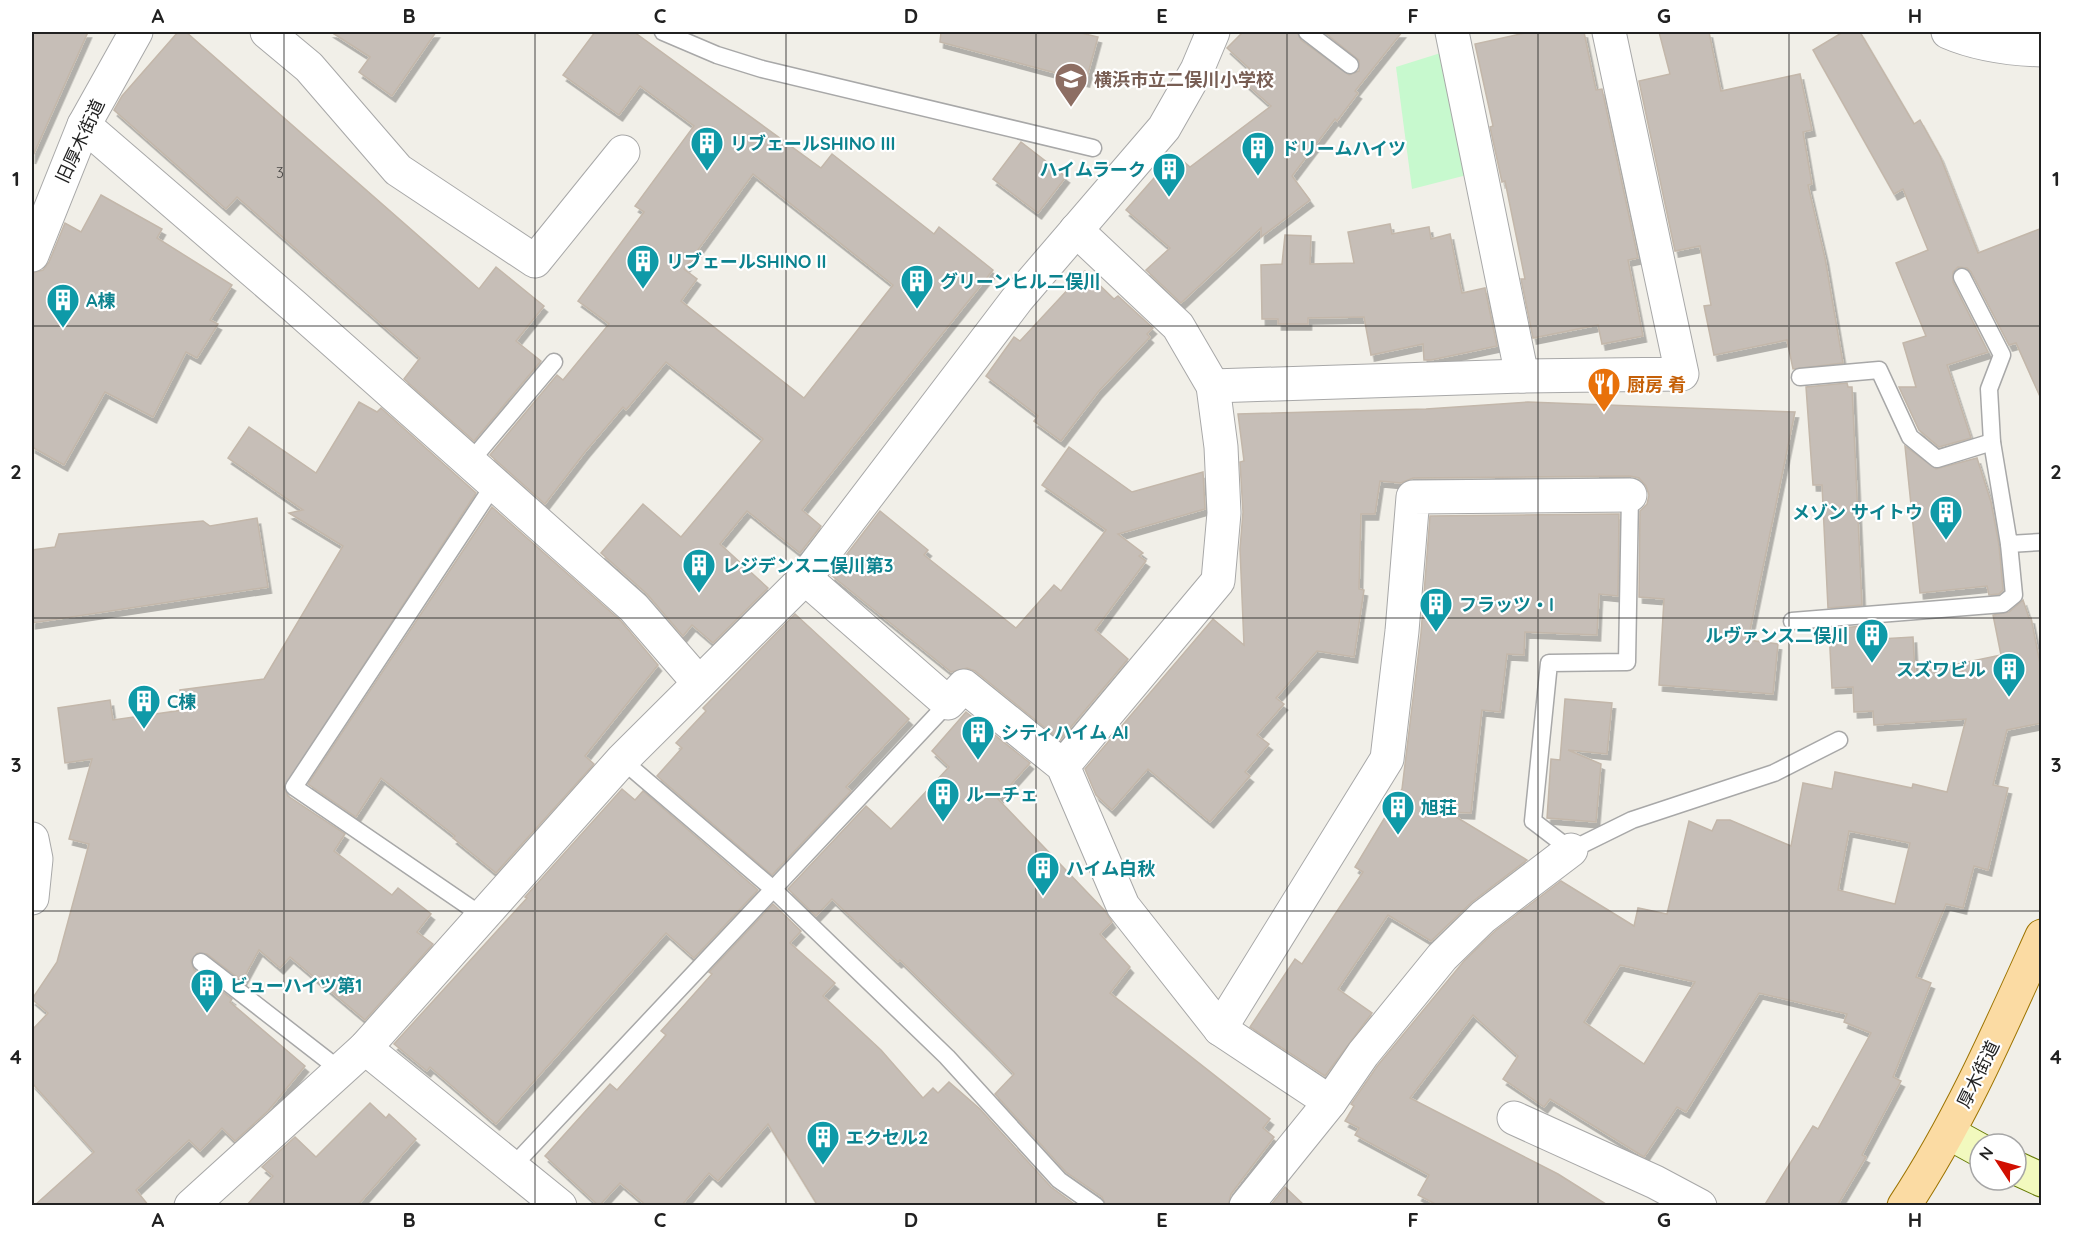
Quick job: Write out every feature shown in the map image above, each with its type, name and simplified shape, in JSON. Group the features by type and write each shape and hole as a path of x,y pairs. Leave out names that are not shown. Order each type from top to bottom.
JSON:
{"main road":[{"name":"厚木街道","path":"1904,1206 1949,1133 1997,1037 2042,936"}],"street":[{"name":"旧厚木街道","path":"32,255 40,206 136,32"},
{"path":"267,32 309,67 398,170 535,261 623,152"},
{"path":"191,1206 365,1048 622,760 805,578 1018,298 1076,230 1131,159 1164,128 1197,70 1213,32"},
{"path":"1452,32 1522,376"},
{"path":"1213,386 1522,376 1682,374 1609,32"},
{"path":"1948,32 1962,38 2007,49 2042,50"},
{"path":"84,125 468,459 634,608 699,683"},
{"path":"1063,766 1218,581 1224,513 1221,447 1213,386 1178,326 1076,230"},
{"path":"1220,1029 1387,759 1402,631 1413,497 1630,495"},
{"path":"805,578 948,703 964,686 1063,766 1123,906 1220,1029 1330,1102"},
{"path":"32,839 36,859 32,897"},
{"path":"1245,1206 1330,1102 1364,1054 1442,957 1516,890 1571,850"},
{"path":"365,1048 560,1206"},
{"path":"1514,1118 1655,1182 1700,1206"},
{"path":"1949,1133 1968,1143"},
{"path":"2028,1174 2042,1180"}],"lane":[{"path":"663,32 717,55 762,69 1093,148"},
{"path":"1306,32 1350,65"},
{"path":"1792,621 2003,604 2014,595 2009,544 1992,442 1989,389 2002,355 1962,277"},
{"path":"468,459 480,450 554,362"},
{"path":"1800,377 1879,370 1910,437 1937,459 1992,442"},
{"path":"484,916 294,787 495,483"},
{"path":"1630,495 1628,662 1549,663 1533,820 1571,850 1632,820 1774,773 1839,740"},
{"path":"2009,544 2042,542"},
{"path":"512,1167 948,703"},
{"path":"622,760 772,888 947,1057 1059,1180 1096,1206"},
{"path":"201,962 340,1070"}],"green space":[{"path":"1447,51 1467,175 1412,189 1396,67"}],"building":[{"path":"32,32 88,32 32,158"},
{"path":"178,32 186,32 479,289 496,267 544,306 516,341 541,361 474,441 404,379 420,358 237,197 226,209 114,110 122,96"},
{"path":"331,32 436,32 392,96 359,72 370,57"},
{"path":"595,32 634,32 821,168 832,154 934,234 939,227 993,270 802,510 821,526 800,553 747,511 720,544 768,588 713,643 692,625 683,636 647,594 601,553 643,504 681,537 763,439 666,362 626,410 623,407 545,504 490,455 557,375 563,380 609,324 578,301 644,212 635,206 694,126 640,86 619,115 563,75","holes":["753,174 893,285 804,398 681,301 697,279 684,269"]},
{"path":"941,32 1077,32 1098,37 1086,81 940,42"},
{"path":"1243,32 1297,32 1301,40 1349,75 1359,71 1359,60 1324,32 1402,32 1355,91 1358,93 1337,121 1335,119 1292,176 1310,200 1261,237 1261,228 1181,303 1146,270 1170,248 1126,210 1175,154 1190,167 1271,106 1243,81 1252,71 1227,48"},
{"path":"1529,32 1584,32 1596,90 1602,89 1638,258 1628,260 1643,336 1602,344 1598,325 1533,338 1521,279 1525,279 1505,181 1502,182 1490,127 1493,126 1475,44"},
{"path":"1659,32 1709,32 1721,91 1800,74 1812,130 1803,132 1812,184 1808,185 1825,258 1843,363 1793,369 1787,340 1714,355 1704,306 1711,305 1700,246 1675,251 1639,81 1670,74"},
{"path":"1843,32 1860,32 1914,124 1920,120 1940,156 1978,253 2042,228 2042,401 2016,343 2009,345 1971,272 1967,268 1958,267 1953,272 1953,282 1988,352 1947,365 1971,438 1939,447 1919,430 1899,387 1916,387 1903,343 1926,336 1896,263 1928,250 1903,189 1894,194 1813,50"},
{"path":"1021,142 1066,177 1038,213 993,179"},
{"path":"101,195 162,229 157,238 232,285 210,320 218,324 197,358 186,352 153,417 105,392 64,465 32,447 32,273 43,270 49,262 65,223 81,232"},
{"path":"1390,224 1392,234 1429,227 1431,239 1450,234 1462,293 1485,288 1497,346 1431,360 1424,360 1423,344 1371,355 1364,317 1308,318 1308,324 1278,324 1278,319 1262,319 1261,265 1282,264 1285,235 1311,236 1310,264 1354,263 1348,232"},
{"path":"1085,271 1114,299 1118,296 1153,328 1147,334 1150,337 1098,392 1061,441 1034,421 1038,416 986,376 1014,337 1020,341"},
{"path":"1847,383 1848,387 1852,387 1862,605 1828,608 1822,485 1813,485 1806,387"},
{"path":"359,402 377,412 381,408 476,493 284,787 288,796 345,834 334,851 392,895 398,888 431,914 417,932 433,944 365,1020 290,957 280,968 259,950 242,981 207,954 197,953 191,961 194,970 232,999 230,1002 305,1066 268,1111 235,1141 222,1128 200,1151 189,1140 136,1190 149,1206 34,1206 94,1152 32,1083 32,1030 48,1013 32,999 57,962 89,844 69,839 92,759 65,763 58,708 110,700 113,720 183,710 180,690 264,679 343,546 289,513 303,510 228,458 249,427 316,473"},
{"path":"1528,402 1795,412 1748,640 1778,644 1773,694 1659,685 1664,599 1639,597 1640,511 1647,504 1649,495 1646,486 1639,478 1630,476 1413,478 1401,483 1380,481 1375,514 1361,514 1359,589 1364,590 1354,657 1317,651 1276,698 1284,704 1257,735 1269,744 1245,772 1250,776 1210,822 1148,769 1112,810 1096,795 1085,769 1213,619 1244,645 1240,549 1243,512 1240,462 1244,461 1238,414 1426,409"},
{"name":"メゾン サイトウ","path":"1905,446 1936,469 1977,458 1991,502 1999,545 2003,590 1999,594 1989,595 1987,586 1920,593"},
{"path":"1069,447 1132,492 1203,472 1205,509 1118,534 1143,553 1139,556 1146,561 1095,630 1128,659 1060,740 975,671 967,668 951,672 831,575 880,511 928,550 924,555 1016,628 1054,585 1061,591 1106,530 1042,485"},
{"path":"492,507 621,621 658,665 585,756 594,764 496,873 453,838 455,836 381,778 356,817 308,784"},
{"path":"1619,514 1618,596 1599,594 1597,635 1525,632 1524,655 1507,654 1500,712 1482,710 1471,813 1448,812 1527,860 1472,902 1431,941 1388,915 1338,989 1372,1013 1325,1076 1250,1027 1295,959 1302,964 1363,872 1355,867 1402,789 1421,633 1430,516"},
{"path":"257,518 268,587 32,623 32,550 55,547 59,534 203,521 210,526"},
{"path":"2023,600 2029,618 2031,618 2042,673 2042,723 2007,730 1993,785 2008,788 1988,870 1974,866 1963,908 1946,904 1916,977 1931,983 1893,1077 1901,1081 1862,1155 1866,1157 1837,1206 1764,1206 1813,1126 1818,1129 1871,1033 1844,1022 1847,1014 1759,993 1686,1112 1677,1107 1644,1157 1550,1099 1544,1107 1503,1079 1518,1056 1473,1015 1410,1098 1558,1174 1609,1206 1439,1206 1418,1195 1429,1175 1355,1135 1359,1128 1345,1121 1354,1106 1351,1104 1378,1065 1464,961 1495,931 1561,881 1634,926 1638,908 1667,914 1689,821 1712,831 1717,820 1730,820 1791,846 1803,783 1832,789 1835,772 1912,788 1913,784 1947,792 1966,719 1874,725 1873,711 1854,712 1853,687 1832,688 1829,629 1863,626 1863,640 1913,637 1915,673 2001,655 1993,615 2009,612","holes":["1849,831 1910,843 1895,904 1838,890","1620,965 1695,982 1644,1064 1584,1022"]},
{"path":"795,614 909,719 846,787 851,791 772,875 657,776 682,748 676,743 706,711 703,708"},
{"path":"1565,699 1612,703 1607,754 1568,750 1601,764 1596,822 1547,818 1551,759 1560,760"},
{"path":"966,712 1030,763 998,799 1105,911 1112,922 1100,934 1130,967 1110,993 1270,1119 1263,1128 1274,1137 1231,1194 1228,1206 1106,1206 1102,1197 1066,1172 995,1094 1014,1074 987,1046 900,960 898,962 832,899 816,916 788,889 866,806 891,829 949,767 932,751"},
{"path":"622,789 635,800 643,791 758,890 694,958 666,933 496,1124 430,1067 427,1071 394,1044 527,898 525,897"},
{"path":"773,904 801,931 790,943 835,983 823,996 881,1050 923,1098 933,1088 938,1093 949,1082 980,1109 1051,1187 1077,1206 818,1206 768,1124 718,1181 709,1173 681,1206 647,1206 620,1183 599,1206 545,1156 610,1084 617,1090 666,1035 661,1031 712,974 709,972"},
{"path":"370,1103 386,1118 389,1114 416,1139 357,1206 246,1206 273,1176 262,1167 295,1137 316,1157"},
{"path":"1285,1187 1305,1206 1270,1206"}],"place":[{"name":"横浜市立二俣川小学校","path":"1071,108"},
{"name":"リブェールSHINO III","path":"707,172"},
{"name":"ドリームハイツ","path":"1258,177"},
{"name":"ハイムラーク","path":"1169,198"},
{"name":"リブェールSHINO II","path":"643,290"},
{"name":"グリーンヒル二俣川","path":"917,310"},
{"name":"A棟","path":"63,329"},
{"name":"厨房 肴","path":"1604,413"},
{"name":"メゾン サイトウ","path":"1946,541"},
{"name":"レジデンス二俣川第3","path":"699,594"},
{"name":"フラッツ・I","path":"1436,633"},
{"name":"ルヴァンス二俣川","path":"1872,664"},
{"name":"スズワビル","path":"2009,698"},
{"name":"C棟","path":"144,730"},
{"name":"シティハイム AI","path":"978,761"},
{"name":"ルーチェ","path":"943,823"},
{"name":"旭荘","path":"1398,836"},
{"name":"ハイム白秋","path":"1043,897"},
{"name":"ビューハイツ第1","path":"207,1014"},
{"name":"エクセル2","path":"823,1166"}]}
